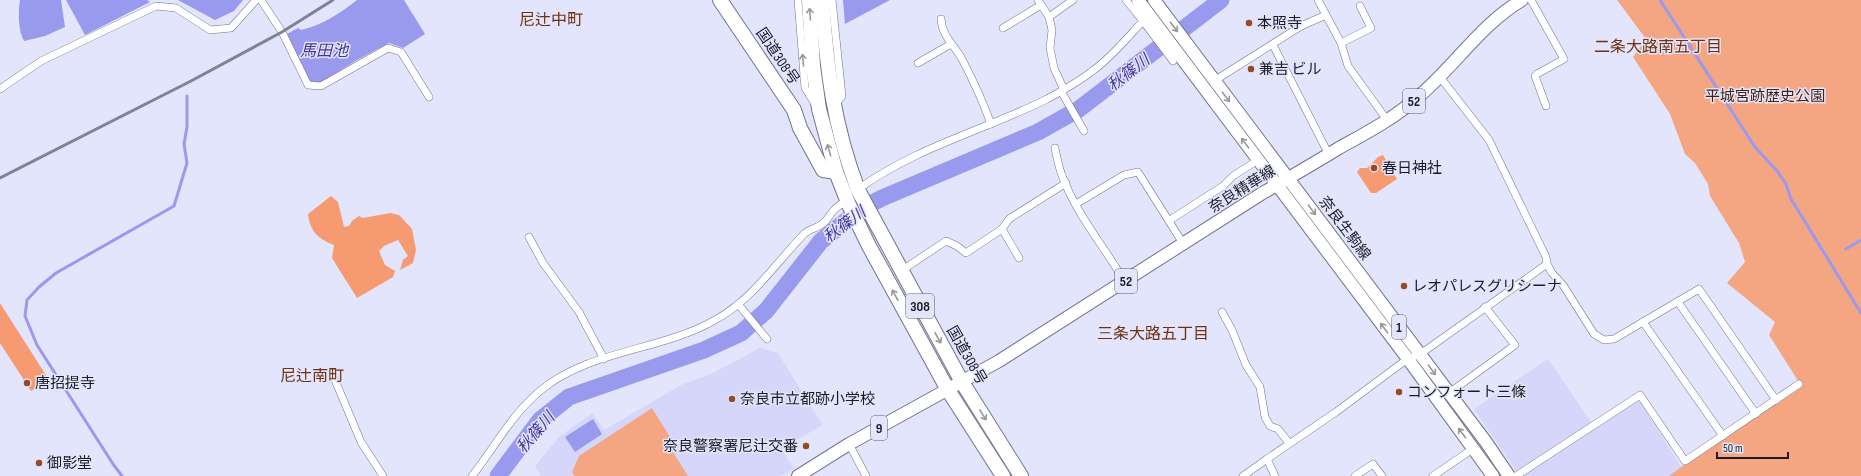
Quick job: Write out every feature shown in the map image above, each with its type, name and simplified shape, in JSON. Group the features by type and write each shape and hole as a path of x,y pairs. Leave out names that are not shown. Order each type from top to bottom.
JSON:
{"highway":[{"name":"国道308号","path":"720,0 794,110 800,128 823,170 836,172"},
{"name":"国道308号","path":"809,0 813,66 819,109 836,172 848,202"},
{"name":"308","path":"822,0 827,62 833,106 846,158 859,192"},
{"path":"794,110 803,112 833,106"},
{"name":"国道308号","path":"859,192 962,382 1021,476"},
{"name":"308","path":"848,202 862,233 948,390 1002,476"}],"main road":[{"name":"奈良生駒線","path":"1138,0 1148,20 1175,57 1277,185 1474,448 1492,476"},
{"name":"奈良生駒線","path":"1154,0 1510,476"},
{"name":"奈良精華線","path":"962,382 999,361 1277,185 1387,120 1417,98 1440,77 1463,51 1497,18 1522,0"},
{"name":"9","path":"799,476 849,444 962,382"}],"street":[{"path":"0,89 41,61 156,6 176,8 210,30 231,28 256,0"},
{"path":"261,0 282,32 308,85 321,86 388,48 401,52 429,97"},
{"path":"798,0 805,88 819,109"},
{"path":"832,0 842,96 833,106"},
{"path":"1048,18 1073,0"},
{"path":"472,476 520,411 539,391 555,380 580,367 688,332 714,321 739,305 806,233 823,224 834,210 848,202 859,192 911,157 1063,92 1092,72 1148,20 1126,0"},
{"path":"1318,0 1341,43 1348,66 1387,120"},
{"path":"1532,0 1564,59 1536,76 1546,106"},
{"path":"1003,28 1040,3 1048,18 1052,30 1050,48 1054,68 1063,92 1084,130"},
{"path":"1341,43 1371,28 1360,6"},
{"path":"1214,81 1300,26 1326,16"},
{"path":"941,19 942,29 961,58 983,101 991,124"},
{"path":"918,63 951,44"},
{"path":"1273,44 1329,155"},
{"path":"1440,77 1489,140 1546,257 1547,264 1597,337 1604,340 1614,338 1699,290 1776,400"},
{"path":"1055,148 1066,183 1076,204 1125,282"},
{"path":"1170,220 1223,186 1233,176 1258,160"},
{"path":"1076,204 1124,175 1138,172 1170,220 1184,245"},
{"path":"901,271 946,241 957,246 966,253 1002,229 1009,220 1036,201 1066,183"},
{"path":"1002,229 1019,258"},
{"path":"529,237 543,263 579,312 604,360"},
{"path":"1243,476 1547,264"},
{"path":"1678,302 1756,414"},
{"path":"739,305 766,338"},
{"path":"1449,393 1515,345 1485,307"},
{"path":"1222,312 1232,330 1246,365 1260,387 1265,417 1270,426 1278,429 1289,443"},
{"path":"1643,322 1723,436"},
{"path":"335,380 361,442 383,476"},
{"path":"1516,476 1640,395 1685,461 1799,384"},
{"path":"849,444 866,476"},
{"path":"1433,476 1474,448"},
{"path":"1267,460 1275,476"},
{"path":"1354,476 1373,464 1382,476"}],"shaded area":[{"path":"1383,155 1397,179 1376,193 1371,193 1357,172 1360,168 1367,168 1378,157"},
{"path":"331,196 338,202 344,227 349,226 352,221 359,216 363,218 390,213 399,215 412,229 416,250 413,263 400,270 403,260 408,256 398,240 384,246 379,251 385,265 395,271 393,277 357,298 332,258 334,245 323,240 316,234 309,220 308,214"},
{"path":"0,303 49,380 31,391 0,343"},
{"name":"奈良市立都跡小学校","path":"760,348 778,353 822,424 781,449 794,468 780,476 541,476 535,466 559,437 592,413 604,430 681,385 711,374"},
{"path":"1548,359 1591,422 1516,471 1474,409"},
{"path":"1633,401 1640,402 1682,468 1669,476 1522,476"}],"green space":[{"name":"平城宮跡歴史公園","path":"1617,0 1861,0 1861,476 1669,476 1802,387 1769,335 1775,322 1727,283 1745,262 1739,243 1710,196 1708,184 1695,163 1685,154 1670,114 1633,57 1646,39"},
{"path":"652,408 673,442 669,446 688,476 575,476 572,472 579,456"}],"water":[{"path":"20,0 61,0 65,27 45,36 24,41 19,21"},
{"path":"66,0 147,0 150,2 85,35"},
{"path":"178,0 243,0 234,11 215,20"},
{"name":"馬田池","path":"357,0 404,0 425,34 403,48 389,43 357,60 320,83 308,81 287,34 298,28 301,30 324,22"},
{"path":"843,0 890,0 845,24"},
{"path":"593,419 602,434 575,452 565,437"}],"waterway":[{"name":"秋篠川","path":"498,476 540,420 569,397 704,350 741,333 766,311 821,241 861,209 882,198 1038,132 1079,109 1221,0"},
{"path":"1660,0 1755,147 1778,172 1786,184 1791,199 1861,313"},
{"path":"122,476 37,345 25,316 27,300 39,287 56,273 174,206 187,163 184,144 187,127 187,96"},
{"path":"1846,249 1861,240"}],"railway":[{"path":"0,178 191,81 282,32 333,0"}],"place":[{"name":"本照寺","path":"1249,23"},
{"name":"兼吉 ビル","path":"1251,69"},
{"name":"春日神社","path":"1374,168"},
{"name":"レオパレスグリシーナ","path":"1404,286"},
{"name":"唐招提寺","path":"27,383"},
{"name":"コンフォート三條","path":"1399,392"},
{"name":"奈良市立都跡小学校","path":"732,399"},
{"name":"奈良警察署尼辻交番","path":"806,446"},
{"name":"御影堂","path":"39,463"}],"district":[{"name":"尼辻中町","path":"551,19"},
{"name":"二条大路南五丁目","path":"1658,46"},
{"name":"三条大路五丁目","path":"1153,333"},
{"name":"尼辻南町","path":"312,375"}]}
